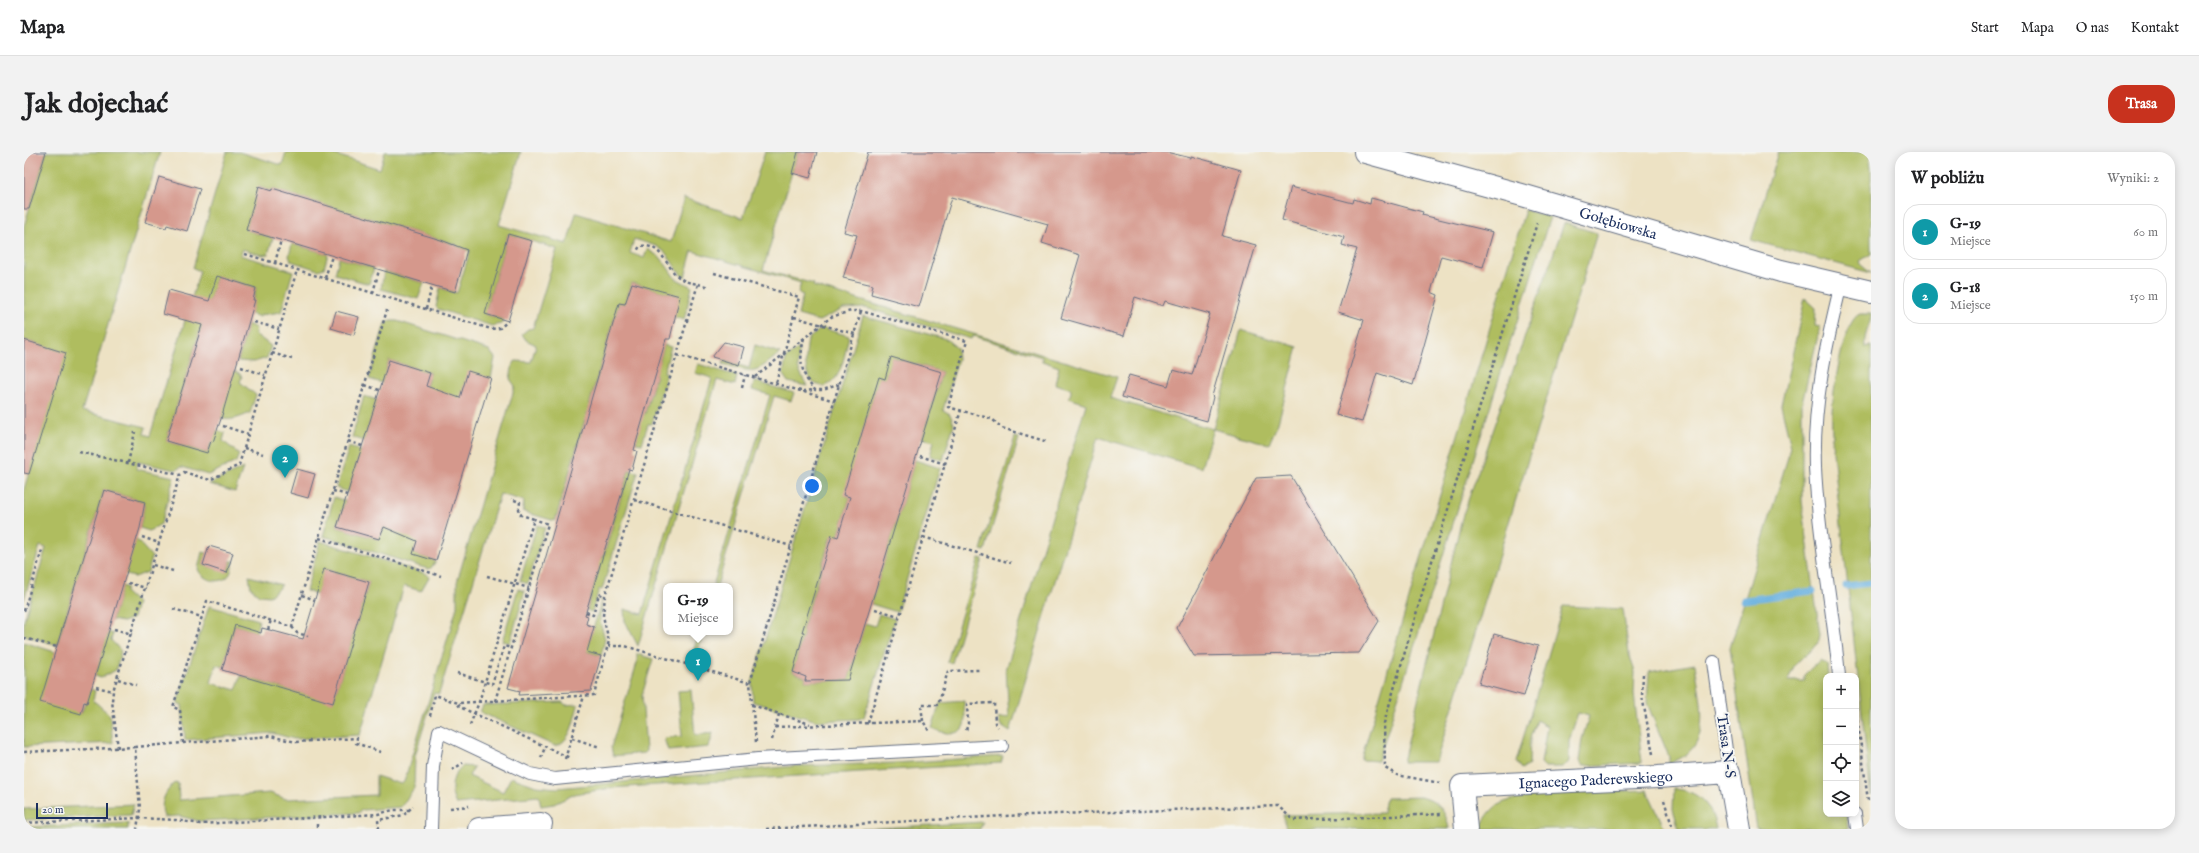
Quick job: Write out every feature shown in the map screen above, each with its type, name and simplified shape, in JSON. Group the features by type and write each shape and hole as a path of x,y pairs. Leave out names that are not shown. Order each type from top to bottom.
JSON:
{"street":[{"name":"Gołębiowska","path":"1365,152 1781,271 1871,292"},
{"name":"Ignacego Paderewskiego","path":"1462,786 1658,777 1729,772"},
{"name":"Trasa N-S","path":"1729,772 1739,829"},
{"path":"1462,786 1465,821"},
{"path":"479,829 541,824"}],"lane":[{"path":"1839,673 1822,541 1815,460 1819,389 1826,346 1841,284"},
{"name":"Trasa N-S","path":"1714,662 1729,772"},
{"path":"431,829 433,766 439,731 530,774 544,778 559,779 757,753 1002,746"},
{"path":"1855,817 1857,829"}],"path":[{"path":"1462,786 1397,774 1385,768 1384,723 1427,577 1543,202"},
{"path":"275,263 281,240"},
{"path":"637,251 640,246 644,245 658,251 669,262 680,278 710,287"},
{"path":"245,254 491,329 500,328 508,322"},
{"path":"325,278 332,256"},
{"path":"79,452 180,475 184,472 210,480 239,465 297,270"},
{"path":"372,293 379,270"},
{"path":"714,273 799,297 776,383"},
{"path":"487,702 594,695 609,641 603,616 605,596 698,284"},
{"path":"426,309 432,286"},
{"path":"292,627 386,310"},
{"path":"779,714 770,747 757,753 750,683 862,311"},
{"path":"755,377 822,325 839,314 862,311 966,341 948,407 992,419 1002,428 1048,442"},
{"path":"794,317 855,334"},
{"path":"254,322 279,329"},
{"path":"805,338 801,361 803,375 814,390"},
{"path":"272,353 292,359"},
{"path":"677,355 834,401"},
{"path":"241,367 266,375"},
{"path":"742,388 745,375"},
{"path":"801,391 823,390 840,384"},
{"path":"364,385 379,390"},
{"path":"868,723 960,410"},
{"path":"223,426 248,434"},
{"path":"128,463 135,432"},
{"path":"348,441 362,446"},
{"path":"244,448 263,454"},
{"path":"920,456 945,464"},
{"path":"118,748 112,702 114,692 180,475"},
{"path":"333,491 347,495"},
{"path":"495,701 548,524 520,515 518,509 520,502 511,499"},
{"path":"634,500 791,546"},
{"path":"462,742 475,714 486,682 534,520"},
{"path":"142,537 159,543"},
{"path":"923,537 1011,563"},
{"path":"319,538 441,576"},
{"path":"24,611 42,550"},
{"path":"153,565 173,570"},
{"path":"487,576 529,588"},
{"path":"128,583 146,588"},
{"path":"586,612 593,615 599,594 605,596"},
{"path":"302,595 315,600"},
{"path":"183,743 180,710 173,707 207,601 292,627 297,633 308,636"},
{"path":"173,609 202,617"},
{"path":"875,609 899,616"},
{"path":"268,630 271,620"},
{"path":"114,629 132,634"},
{"path":"24,638 57,647"},
{"path":"492,684 504,646 511,648"},
{"path":"608,646 625,646 750,683"},
{"path":"934,734 923,721 921,705 938,705 948,671 979,670"},
{"path":"457,673 500,686"},
{"path":"118,679 136,685"},
{"path":"96,687 114,692"},
{"path":"559,779 584,696"},
{"path":"962,735 968,724 967,704 994,703 995,723 1006,733 1002,746"},
{"path":"458,704 460,707 572,759"},
{"path":"752,705 812,725"},
{"path":"1856,709 1869,808"},
{"path":"775,727 923,721"},
{"path":"24,752 135,747 270,736 296,742 357,738 356,743 383,753"},
{"path":"572,738 600,747"},
{"path":"135,747 139,794 139,818 137,829"},
{"path":"450,772 459,764 473,763 481,751"},
{"path":"451,802 454,808 458,811"},
{"path":"24,823 139,818 176,820 200,824 378,814 394,810 470,806"},
{"path":"766,829 1004,816 1278,806 1293,820 1465,821"},
{"path":"378,829 378,820 398,817 410,810 412,807"},
{"path":"317,824 317,829"}],"green space":[{"path":"46,152 160,152 82,411 146,427 144,434 150,436 200,271 193,268 227,152 239,152 282,165 286,152 334,152 333,154 380,169 385,152 521,152 499,225 567,244 576,213 671,242 684,198 743,218 765,152 798,152 763,270 814,284 813,286 1117,377 1110,398 1213,429 1201,468 1098,437 1010,732 1001,726 998,718 1009,717 1006,670 1086,404 1069,398 1072,389 1055,384 1059,367 1042,361 1042,357 973,336 971,339 866,308 843,309 819,321 798,315 803,295 798,293 801,283 692,251 685,277 681,275 665,252 656,246 634,239 630,253 644,258 647,249 661,258 675,278 692,287 684,320 674,317 679,296 632,283 625,304 619,303 555,521 524,512 524,501 500,494 439,694 434,693 415,756 414,788 401,807 362,810 358,813 199,821 179,816 164,817 162,807 164,798 168,790 175,782 178,783 179,800 270,793 286,799 376,795 376,776 401,784 404,782 457,607 457,582 515,386 510,379 513,363 516,361 531,362 536,345 526,340 522,334 528,329 533,328 557,249 508,234 485,314 505,320 501,324 492,326 438,309 436,307 440,288 457,293 470,251 457,247 457,245 272,189 271,191 259,187 246,230 273,238 268,254 262,255 242,249 240,255 293,271 281,312 261,315 260,317 251,314 256,288 217,276 166,441 207,453 217,430 225,433 223,441 239,454 236,462 208,475 182,467 175,470 138,462 136,469 174,477 161,524 149,531 140,528 145,502 104,490 57,645 24,635 24,621 46,548 40,546 24,600 24,489 65,353 24,340 24,226"},
{"path":"1778,152 1869,152 1871,167 1871,254 1860,261 1862,266 1871,273 1751,240"},
{"path":"1525,210 1550,217 1378,761 1361,760"},
{"path":"1564,223 1597,233 1436,762 1403,762 1462,518"},
{"path":"292,244 328,254 324,268 318,270 291,261 289,256"},
{"path":"339,258 374,268 369,284 335,274"},
{"path":"384,271 424,283 418,299 381,289"},
{"path":"1805,298 1816,308 1815,326 1820,327 1802,403 1802,501 1820,635 1818,644 1795,664 1788,681 1804,681 1804,675 1820,660 1827,664 1828,673 1823,673 1823,817 1846,817 1848,829 1757,829 1730,648 1791,447 1781,405"},
{"path":"1860,314 1871,314 1866,334 1865,347 1871,346 1871,796 1859,687 1859,673 1857,673 1832,443 1832,405 1836,380 1841,352 1849,327 1854,318"},
{"path":"863,316 946,339 957,348 958,359 943,410 950,414 954,424 943,460 930,456 934,441 922,438 942,372 892,357 885,379 879,377 844,495 850,497 838,537 831,536 802,631 804,632 793,672 806,677 805,681 848,680 865,623 875,626 879,614 895,619 864,717 859,719 817,721 753,702 752,683"},
{"path":"397,321 489,350 495,358 491,378 414,554 436,561 431,568 428,569 323,536 334,497 345,501 337,527 378,539 383,527 386,528 430,373 389,360 382,383 369,379 385,323"},
{"path":"248,324 256,328 255,334 271,346 267,358 254,362 238,361"},
{"path":"822,328 849,336 839,373 829,384 823,386 816,384 811,380 806,367 808,339"},
{"path":"1241,330 1298,347 1278,423 1269,444 1213,429"},
{"path":"664,345 671,347 664,372 667,373 652,424 648,424 642,444 636,443 641,414 645,414 656,375 653,373 660,360"},
{"path":"755,345 780,353 759,369 754,370 742,369 723,364 724,361 749,368"},
{"path":"799,348 798,368 807,386 788,382 783,375 786,358"},
{"path":"698,364 737,376 735,385 717,380 638,646 625,621 624,609 642,614 712,378 695,373"},
{"path":"234,371 239,373 242,377 240,382 256,395 250,413 235,418 220,418"},
{"path":"754,381 794,393 791,401 774,396 718,583 714,583 770,395 752,390"},
{"path":"364,396 377,400 364,441 352,437"},
{"path":"1015,437 1019,438 985,551 981,550"},
{"path":"349,447 361,451 348,492 336,488"},
{"path":"915,460 940,468 897,612 871,604"},
{"path":"243,468 235,492 209,484"},
{"path":"629,470 638,472 602,590 599,589 592,612 587,610 599,569 599,557 603,558"},
{"path":"537,525 545,527 528,584 520,581"},
{"path":"136,539 152,557 148,572 135,577 125,575"},
{"path":"320,541 427,574 429,577 421,591 404,586 360,735 294,739 272,733 185,740 182,705 177,703 209,606 259,620 256,632 235,625 223,667 216,665 211,683 236,690 241,676 333,702 369,582 325,569 317,594 306,591"},
{"path":"202,552 207,553 203,565 227,572 231,561 234,561 230,574 226,578 217,581 204,577 198,569"},
{"path":"979,558 983,559 952,663 947,662"},
{"path":"249,576 282,585 270,596 259,595 251,588"},
{"path":"122,586 127,588 125,592 137,603 133,618 123,622 112,620"},
{"path":"518,589 525,591 510,643 502,641"},
{"path":"602,599 600,621 605,639 601,656 576,648 590,639"},
{"path":"1563,606 1623,609 1629,654 1635,672 1634,694 1642,763 1583,766 1579,761 1582,739 1589,716 1578,713 1569,741 1569,762 1562,767 1545,767 1541,763 1547,726 1536,720 1530,739 1529,765 1521,769 1516,762"},
{"path":"108,632 113,634 111,640 121,651 116,670 101,678 95,676"},
{"path":"698,635 703,635 694,663 690,662"},
{"path":"24,642 55,652 81,714 91,689 95,691 93,700 110,715 113,743 24,747"},
{"path":"637,654 653,659 642,695 646,750 645,753 613,756 611,747 637,663"},
{"path":"1695,664 1700,693 1702,722 1699,735 1694,747 1684,756 1669,763 1669,757 1647,703 1649,672"},
{"path":"691,690 695,735 713,733 709,747 668,751 664,738 682,736 678,691"},
{"path":"964,701 965,719 964,725 959,732 945,733 932,728 940,703"},
{"path":"562,702 566,705 577,704 578,706 571,730 565,740 555,746 480,712 483,705"},
{"path":"1003,756 1001,763 611,788 575,794 554,804 541,806 539,796 456,804 452,794 452,784 454,778 459,769 463,766 474,767 469,776 503,792 511,777 536,786 557,788 795,766 895,763"},
{"path":"1674,789 1690,792 1702,800 1711,813 1716,829 1679,829 1673,809"},
{"path":"1647,790 1665,829 1480,829 1485,819 1493,809 1510,800 1548,794"},
{"path":"1421,797 1433,802 1441,808 1446,817 1449,829 1286,829 1283,815 1383,813 1386,798"},
{"path":"134,804 131,815 24,820 24,809"},
{"path":"983,822 980,829 861,829"},
{"path":"128,823 128,829 24,829 24,827"}],"building":[{"path":"24,152 46,152 29,209 24,209"},
{"path":"798,152 817,152 810,178 792,173"},
{"path":"868,152 1166,152 1191,158 1191,156 1241,170 1222,236 1256,245 1212,396 1207,421 1122,397 1129,375 1168,386 1173,370 1192,375 1210,314 1165,301 1163,306 1135,297 1124,336 1061,318 1080,255 1042,243 1048,224 952,197 919,307 871,294 873,285 843,278 857,235 844,232"},
{"path":"159,177 200,189 187,231 167,225 166,228 145,222"},
{"path":"258,187 271,191 272,189 441,240 467,250 455,292 246,230"},
{"path":"1291,187 1353,203 1354,199 1370,204 1371,198 1423,212 1422,215 1493,232 1483,267 1441,256 1431,292 1438,295 1413,385 1377,373 1362,422 1336,415 1364,320 1338,312 1357,249 1342,245 1344,237 1282,220"},
{"path":"508,234 532,241 508,321 485,314"},
{"path":"217,276 256,288 253,300 255,300 221,419 213,442 211,441 207,453 166,441 202,325 163,314 169,290 209,301"},
{"path":"632,283 680,296 670,339 666,339 634,450 637,451 632,470 629,469 585,615 588,616 586,624 594,627 587,652 601,656 591,691 519,695 520,691 508,688 619,303 625,304"},
{"path":"336,311 359,317 354,335 331,328"},
{"path":"24,340 66,353 29,474 24,473"},
{"path":"724,342 744,347 739,365 712,357"},
{"path":"891,357 942,372 848,680 805,681 806,677 793,672 804,632 802,632 832,535 838,537 850,497 843,495 879,377 885,379"},
{"path":"389,360 430,373 426,386 460,398 468,371 491,378 436,561 413,554 417,541 384,527 379,539 337,527"},
{"path":"297,469 315,474 308,498 290,493"},
{"path":"1291,476 1379,621 1359,653 1194,656 1177,628 1256,478"},
{"path":"104,490 145,502 140,528 87,703 84,702 81,714 40,702"},
{"path":"209,546 233,553 227,573 203,565"},
{"path":"324,569 369,582 333,703 222,670 235,625 261,633 262,628 303,639"},
{"path":"1494,634 1538,646 1524,696 1479,684"}],"waterway":[{"path":"1846,586 1871,583"},
{"path":"1744,600 1813,591"}],"place":[{"name":"G-18","path":"285,478"},
{"name":"G-19","path":"698,681"}]}
